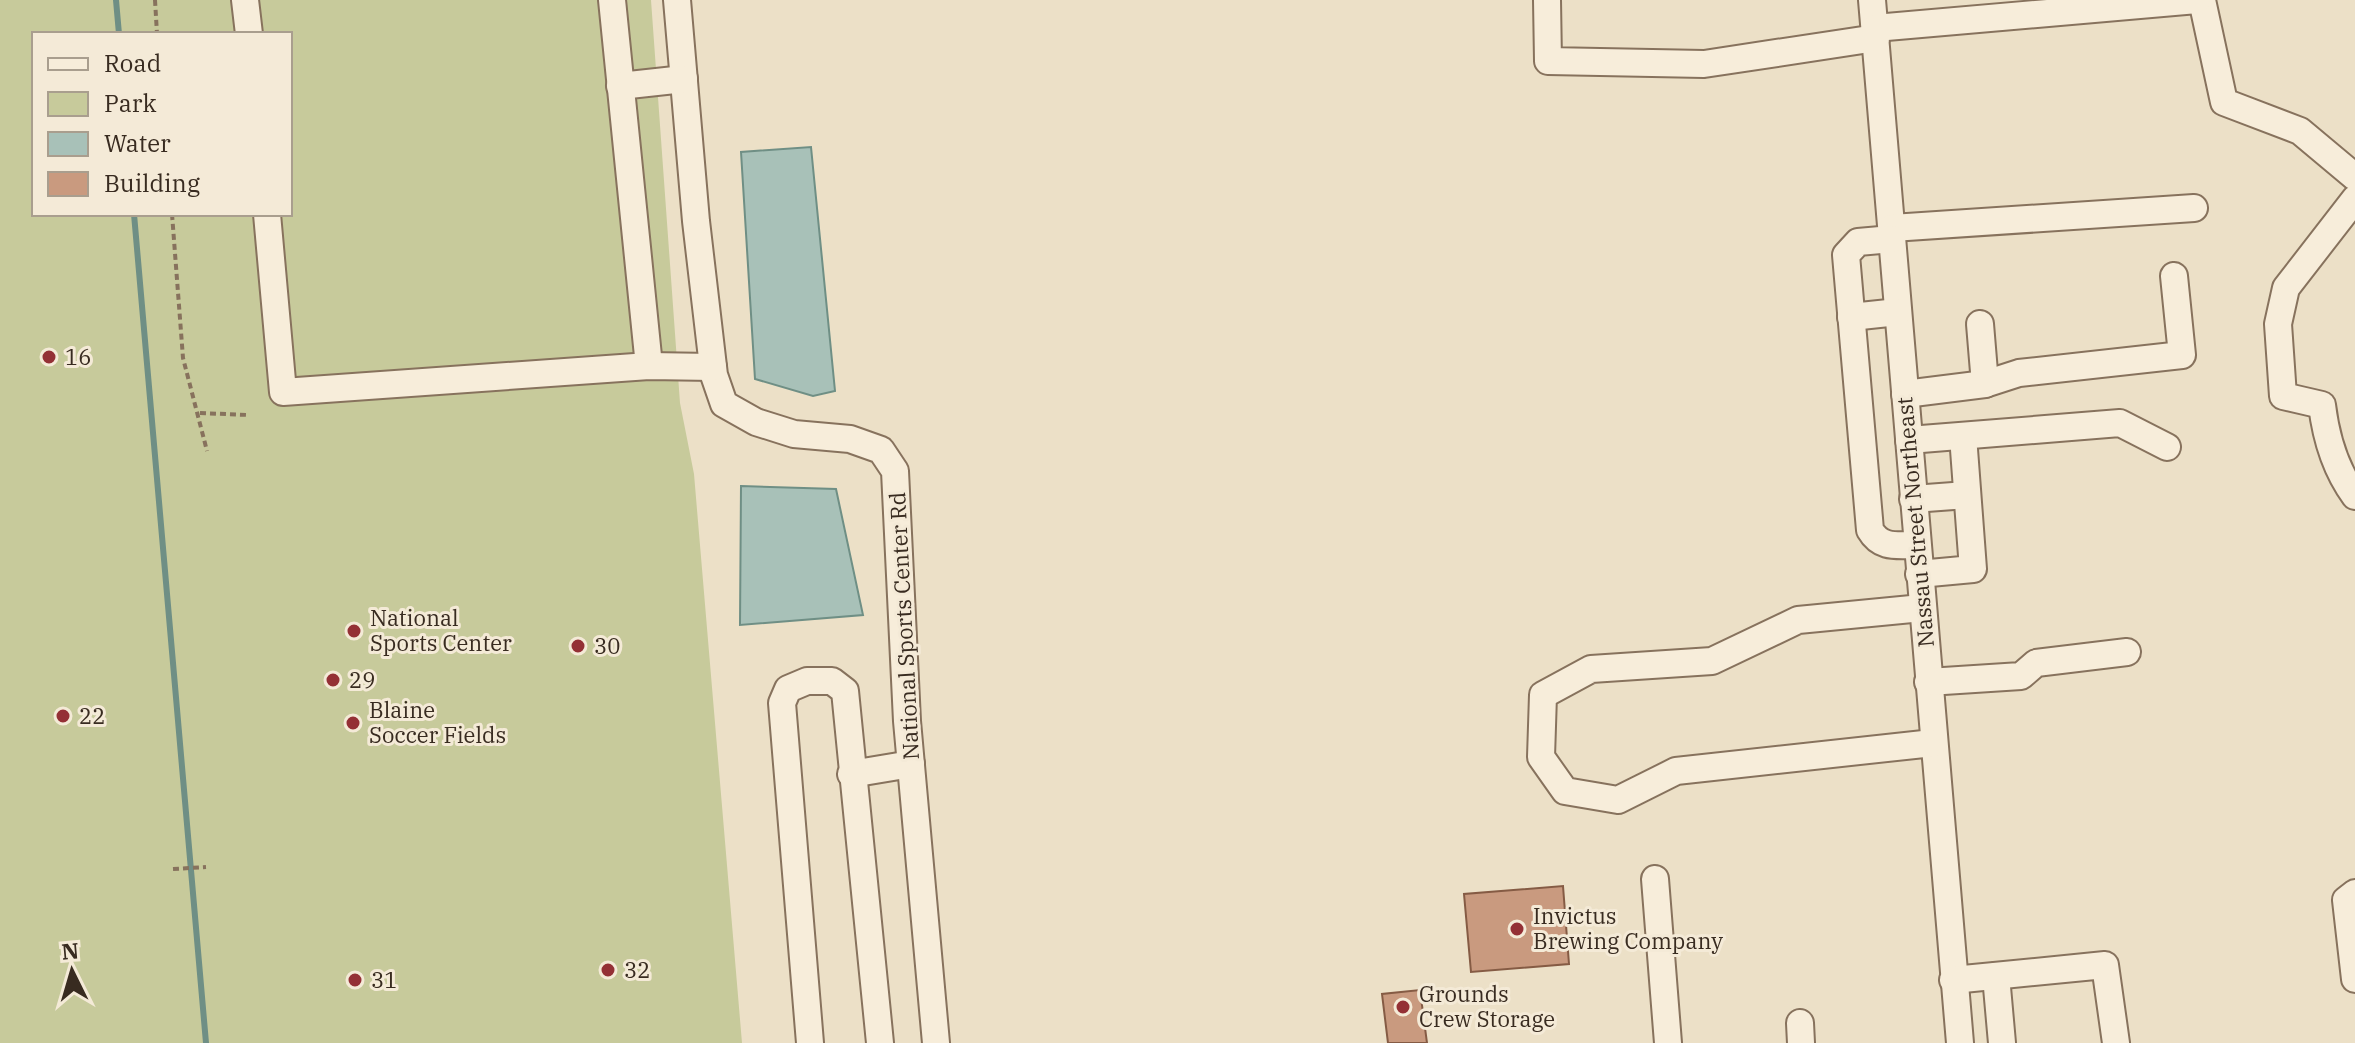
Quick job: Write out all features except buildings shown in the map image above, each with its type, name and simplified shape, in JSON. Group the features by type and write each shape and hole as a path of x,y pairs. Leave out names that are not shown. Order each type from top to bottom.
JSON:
{"street":[{"path":"245,0 249,32"},
{"path":"612,0 649,366"},
{"name":"National Sports Center Rd","path":"677,0 713,367 724,404 756,422 794,434 850,439 881,450 895,471 911,764 936,1043"},
{"path":"1547,0 1548,61 1704,64 1876,33 2200,0 2224,102 2300,131 2355,177"},
{"name":"Nassau Street Northeast","path":"1872,0 1960,1043"},
{"path":"620,86 684,79"},
{"path":"2355,199 2286,288 2278,324 2283,396 2322,405 2326,437 2345,483 2355,496"},
{"path":"1917,545 1885,545 1876,541 1870,530 1846,255 1858,242 1892,233 2194,208"},
{"path":"267,216 283,392 649,366 713,367"},
{"path":"1905,394 1985,384 2019,373 2182,355 2174,276"},
{"path":"1851,317 1898,312"},
{"path":"1980,324 1985,384"},
{"path":"1909,440 2120,423 2167,447"},
{"path":"1919,574 1973,569 1963,436"},
{"path":"1913,499 1967,495"},
{"path":"1922,608 1798,620 1712,661 1591,669 1543,695 1541,757 1565,791 1618,800 1676,771 1933,743"},
{"path":"1928,682 2021,676 2036,663 2127,652"},
{"path":"810,1043 782,703 788,689 807,681 832,681 845,691 880,1043"},
{"path":"851,774 911,764"},
{"path":"1655,879 1668,1043"},
{"path":"2355,893 2346,900 2355,979"},
{"path":"1953,980 2105,965 2116,1043"},
{"path":"1996,976 2002,1043"}],"path":[{"path":"155,0 157,32"},
{"path":"172,216 183,358 200,413 207,451"},
{"path":"200,413 249,415"},
{"path":"173,869 206,867"}],"green space":[{"name":"National Sports Center","path":"0,0 651,0 680,403 694,474 742,1043 0,1043"}],"water":[{"path":"811,147 835,391 813,396 755,379 741,152"},
{"path":"741,486 836,489 863,615 740,625"}],"waterway":[{"path":"116,0 119,32"},
{"path":"134,216 206,1043"}],"place":[{"name":"16","path":"49,357"},
{"name":"National Sports Center","path":"354,631"},
{"name":"30","path":"578,646"},
{"name":"29","path":"333,680"},
{"name":"22","path":"63,716"},
{"name":"Blaine Soccer Fields","path":"353,723"},
{"name":"Invictus Brewing Company","path":"1517,929"},
{"name":"32","path":"608,970"},
{"name":"31","path":"355,980"},
{"name":"Grounds Crew Storage","path":"1403,1007"}]}
